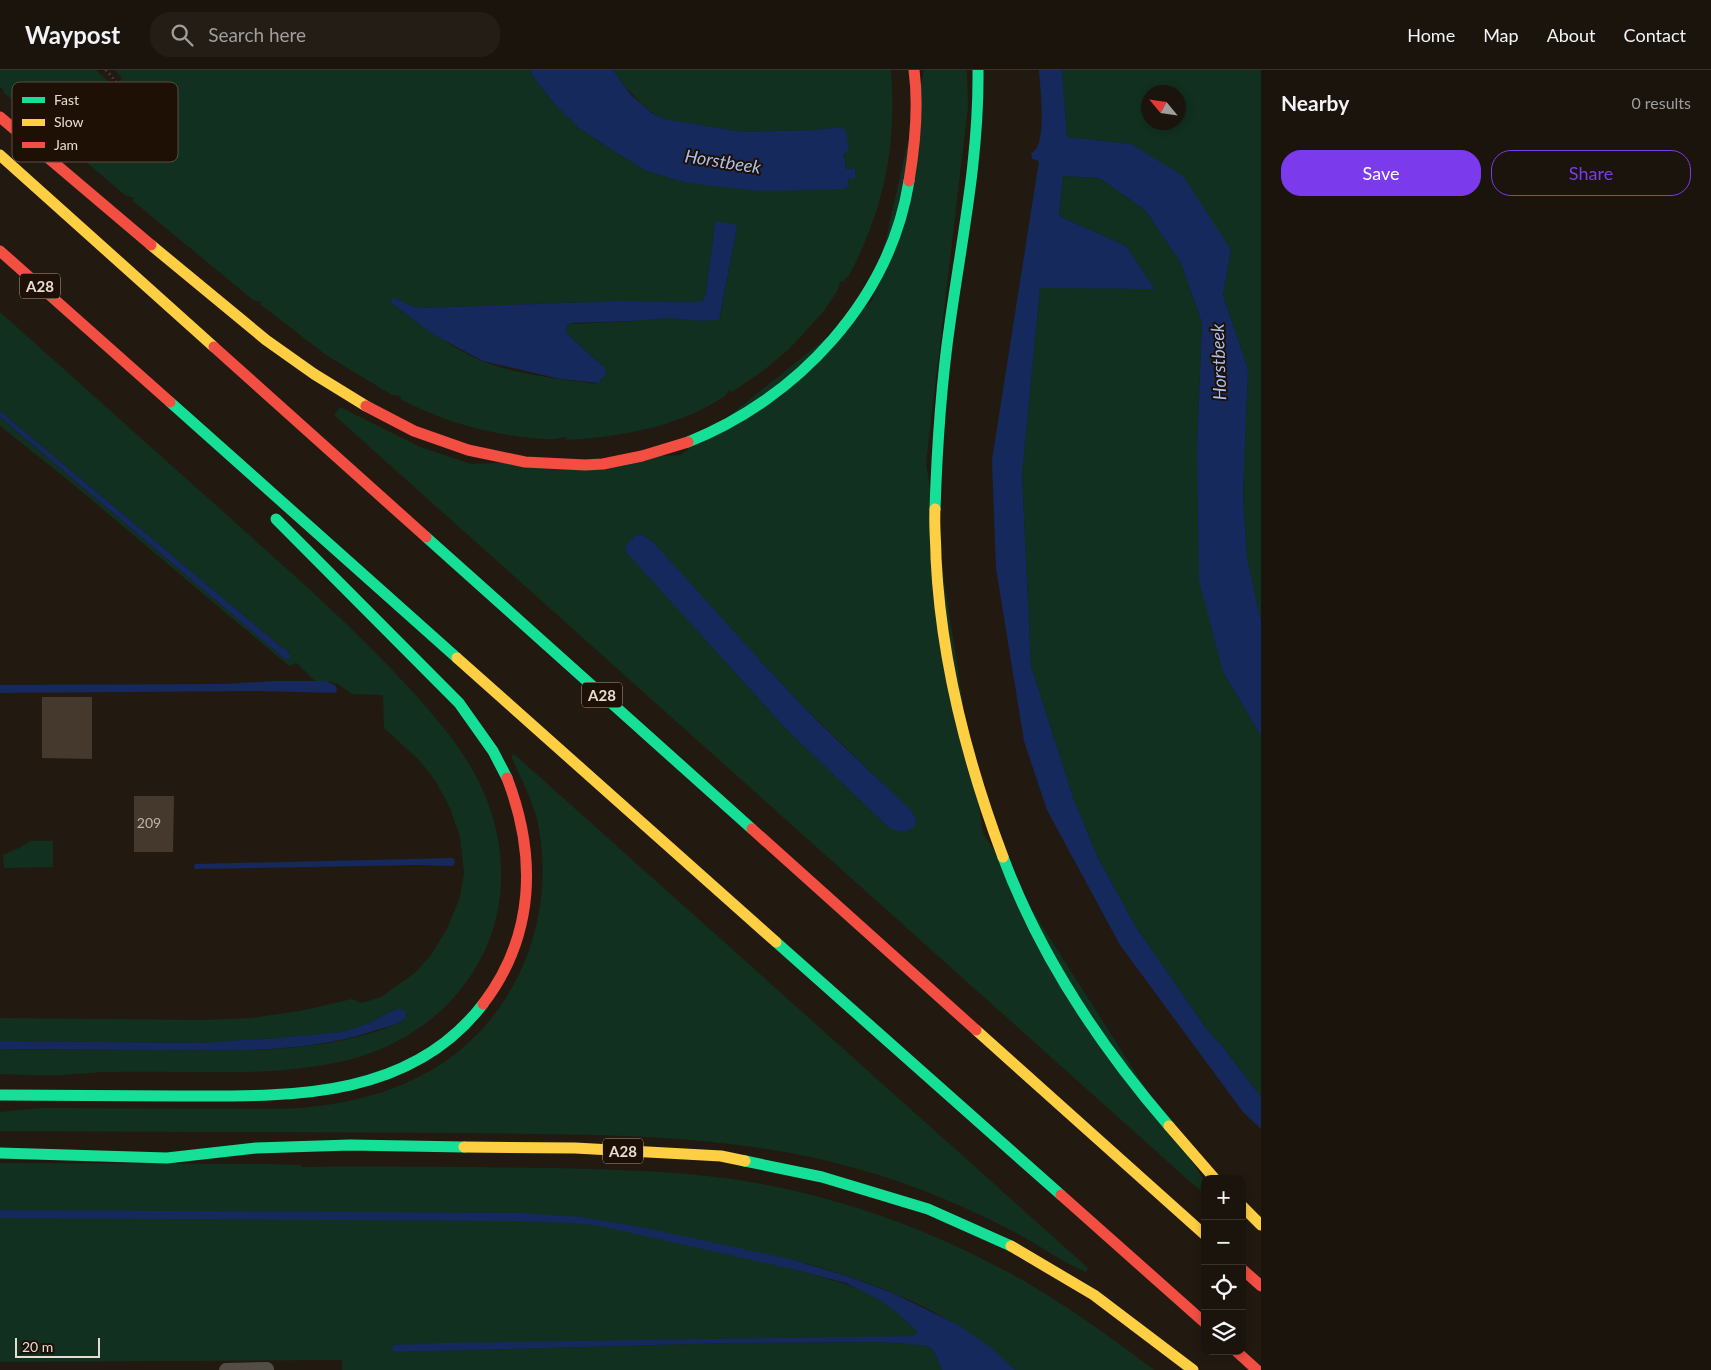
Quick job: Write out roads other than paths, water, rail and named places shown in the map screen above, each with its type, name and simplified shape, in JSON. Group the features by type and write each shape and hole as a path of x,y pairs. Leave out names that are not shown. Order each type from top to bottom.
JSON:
{"highway":[{"path":"53,162 238,319 285,356 364,407 450,445 500,458 543,464 587,466 644,455 675,446 738,418 773,396 805,369 838,334 860,304 880,268 898,228 915,150 916,87 914,70"},
{"path":"978,70 978,136 951,311 942,382 936,456 936,571 946,662 956,708 983,805 1013,882 1039,938 1075,1000 1120,1066 1162,1119 1211,1175"},
{"path":"0,117 12,127"},
{"name":"A28","path":"0,155 1201,1231"},
{"name":"A28","path":"0,250 1201,1319"},
{"name":"A28","path":"79,321 213,456"},
{"path":"0,1095 244,1096 298,1093 344,1087 382,1077 416,1062 443,1044 486,1001 505,970 522,925 527,894 528,864 519,812 498,759 459,703 269,512"},
{"name":"A28","path":"0,1153 166,1158 256,1148 350,1145 574,1148 721,1156 822,1177 920,1206 1010,1245 1094,1295 1193,1370"},
{"path":"1246,1210 1261,1225"},
{"path":"1246,1273 1261,1286"},
{"path":"1240,1355 1257,1370"}],"lane":[{"path":"226,1370 267,1370"}],"water":[{"name":"Horstbeek","path":"530,70 613,70 631,95 652,113 663,119 743,132 814,130 842,127 846,131 849,150 844,154 846,169 855,168 856,178 848,179 849,186 845,189 761,191 687,183 647,171 579,128 557,107 533,77"},
{"name":"Horstbeek","path":"1039,70 1062,70 1067,137 1131,144 1183,176 1231,250 1223,295 1248,369 1243,496 1247,558 1261,621 1261,736 1223,672 1199,580 1197,448 1202,323 1181,263 1145,210 1099,178 1063,176 1059,216 1126,246 1155,289 1040,288 1022,475 1031,666 1074,800 1098,858 1136,927 1208,1031 1223,1047 1261,1097 1261,1129 1243,1112 1120,945 1047,810 1024,741 996,568 992,460 1039,161 1032,159 1031,153 1036,149 1040,140 1042,116"},
{"path":"715,223 734,224 737,227 719,320 698,321 668,318 572,323 568,325 566,329 567,334 605,368 606,373 599,383 560,379 483,361 434,335 391,303 392,299 395,298 414,307 422,308 617,301 700,302 704,299 706,293"},
{"path":"0,411 287,650 290,658 285,659 0,417"},
{"path":"637,534 643,535 653,542 799,702 911,810 916,819 915,826 902,832 889,828 787,730 627,553 625,546"},
{"path":"273,681 326,681 335,685 337,690 335,693 259,691 0,693 0,685 223,684"},
{"path":"453,858 455,862 453,866 195,869 194,866 195,864"},
{"path":"396,1009 406,1012 404,1019 397,1024 327,1043 273,1049 218,1051 0,1049 0,1041 199,1043 342,1032 367,1024"},
{"path":"0,1210 522,1213 581,1217 641,1227 790,1259 847,1276 893,1293 960,1326 990,1347 1015,1370 942,1370 933,1350 927,1346 884,1342 732,1343 394,1352 391,1349 394,1345 441,1343 914,1336 917,1333 896,1312 880,1300 846,1283 788,1268 600,1226 512,1221 0,1218"}]}
